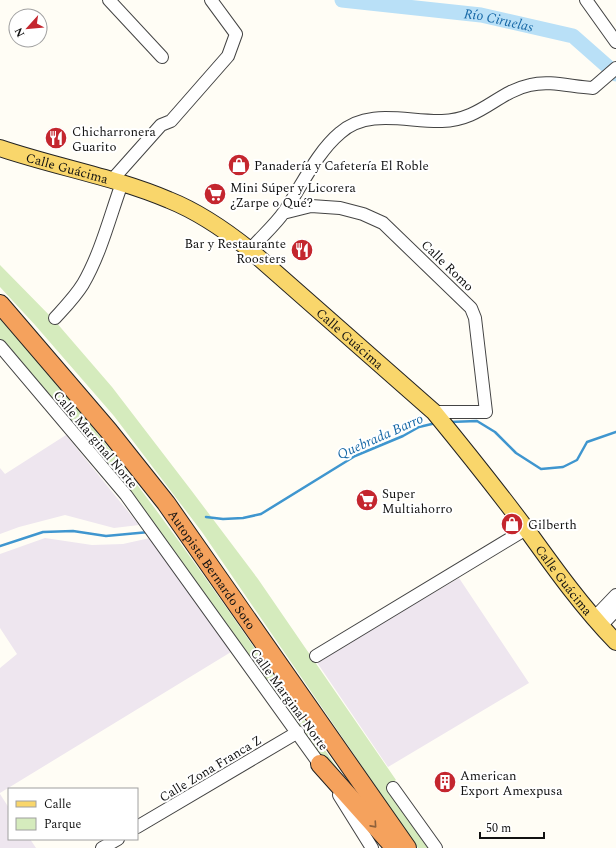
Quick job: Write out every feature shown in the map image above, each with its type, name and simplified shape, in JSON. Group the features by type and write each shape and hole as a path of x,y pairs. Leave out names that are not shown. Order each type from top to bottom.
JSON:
{"highway":[{"name":"Autopista Bernardo Soto","path":"0,304 108,430 166,503 407,848"},
{"path":"320,764 395,848"}],"main road":[{"name":"Calle Guácima","path":"0,148 113,180 170,200 227,232 250,250 436,415 452,433 526,529 569,588 616,642"}],"street":[{"path":"109,0 162,57"},
{"path":"55,318 72,300 83,284 98,251 113,180 125,159 136,152 161,125 171,121 228,56 236,34 211,0"},
{"path":"586,0 616,42"},
{"path":"250,250 283,213 326,148 340,133 358,121 376,118 442,121 456,120 471,116 519,88 530,85 567,84 593,88 616,68"},
{"name":"Calle Romo","path":"283,213 311,206 340,208 363,214 383,223 471,308 475,318 486,412 436,415"},
{"name":"Calle Marginal Norte","path":"0,346 126,495 298,732 320,764 372,848"},
{"path":"316,656 526,529"},
{"path":"598,622 616,595"},
{"path":"598,622 616,610"},
{"name":"Calle Zona Franca Z","path":"138,826 298,732"},
{"path":"393,788 436,848"},
{"path":"102,848 116,840"}],"shaded area":[{"path":"66,435 139,525 114,528 65,515 19,527 0,534 0,468 5,474"},
{"path":"45,538 92,545 123,544 150,538 231,652 0,793 0,668 17,654 0,628 0,554"},
{"path":"459,578 529,683 388,767 316,661"},
{"path":"0,794 8,806 8,840 31,840 36,848 0,848"}],"green space":[{"path":"0,265 55,321 112,387 258,579 396,780 388,786 432,848 418,848 202,532 114,416 0,287"},
{"path":"0,319 100,436 146,497 192,559 368,812 322,763 71,423 0,340"}],"waterway":[{"name":"Río Ciruelas","path":"342,0 481,15 573,36 616,74"},
{"name":"Quebrada Barro","path":"449,422 477,421 495,432 516,453 541,469 563,467 577,460 587,442 616,432"},
{"name":"Quebrada Barro","path":"206,517 223,519 243,518 261,514 355,456 403,436 419,427 436,423"},
{"name":"Quebrada Barro","path":"0,546 43,532 73,531 106,536 149,532"}],"place":[{"name":"Chicharronera Guarito","path":"56,138"},
{"name":"Panadería y Cafetería El Roble","path":"239,165"},
{"name":"Mini Súper y Licorera ¿Zarpe o Qué?","path":"215,194"},
{"name":"Bar y Restaurante Roosters","path":"302,250"},
{"name":"Super Multiahorro","path":"367,500"},
{"name":"Gilberth","path":"512,524"},
{"name":"American Export Amexpusa","path":"445,782"}]}
